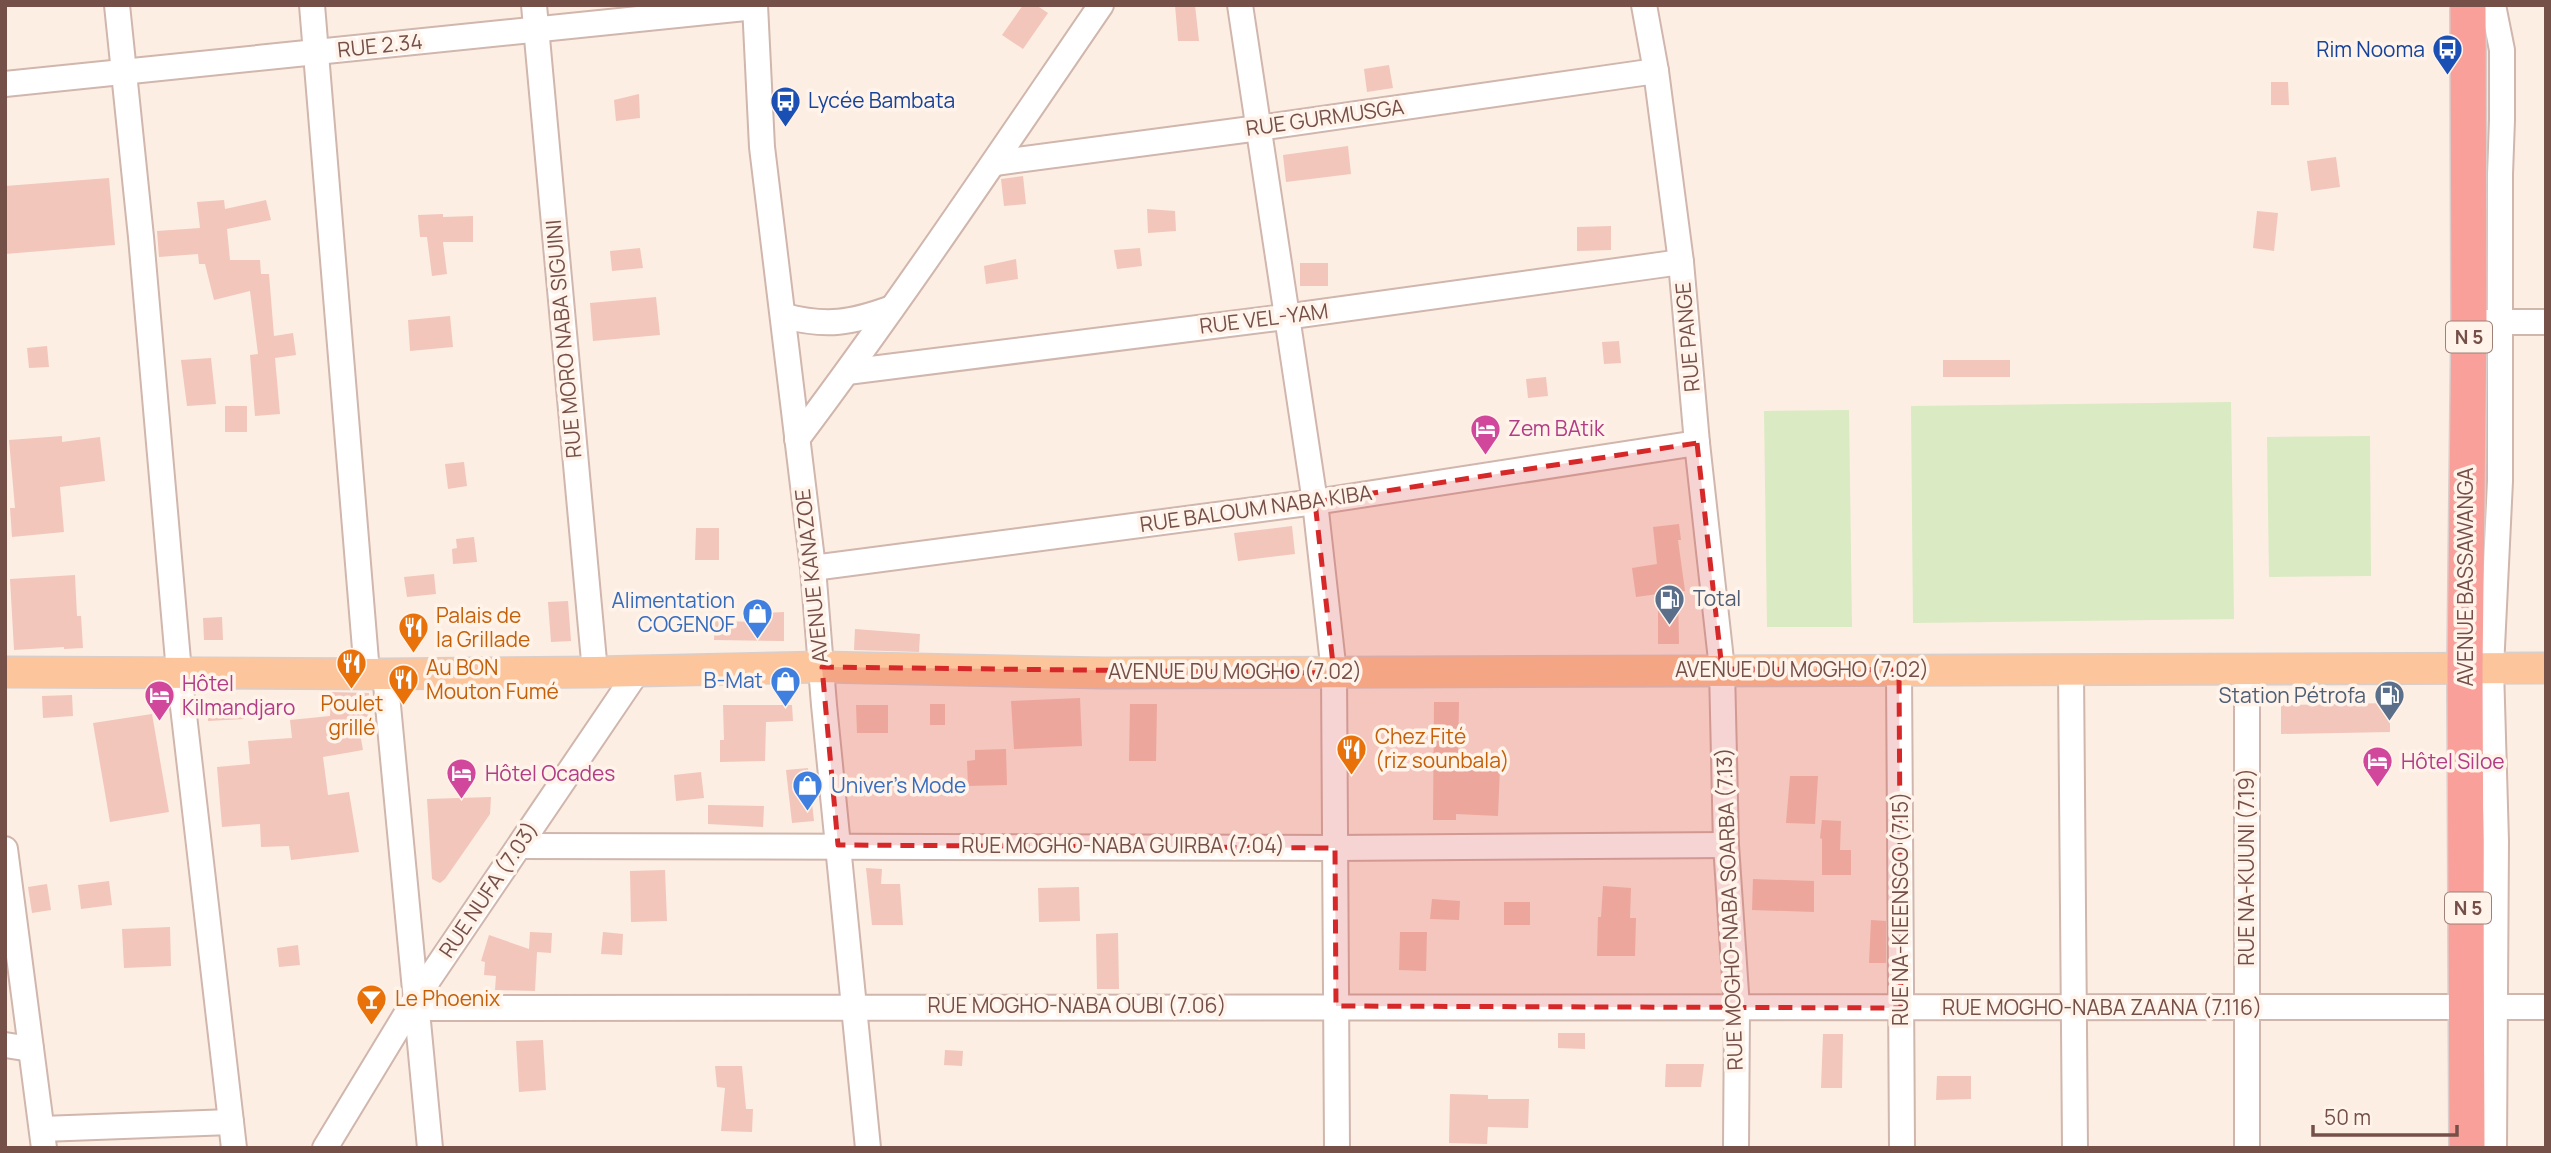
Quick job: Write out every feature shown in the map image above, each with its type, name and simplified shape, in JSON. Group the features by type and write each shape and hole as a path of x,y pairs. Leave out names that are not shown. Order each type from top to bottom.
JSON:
{"highway":[{"name":"AVENUE BASSAWANGA","path":"2467,1148 2481,1006 2478,669 2484,322 2468,5"}],"main road":[{"name":"AVENUE DU MOGHO (7.02)","path":"5,672 595,673 822,667 1103,673 2546,668"}],"street":[{"path":"117,5 122,74 141,237 179,672 234,1148"},
{"path":"312,5 376,673 417,1003 430,1148"},
{"path":"797,439 995,163 1101,5"},
{"path":"1240,5 1315,502 1334,673 1337,1148"},
{"name":"RUE PANGE","path":"1644,5 1656,71 1681,262 1697,443 1722,669"},
{"path":"2493,5 2502,50 2484,322 2546,322"},
{"name":"RUE 2.34","path":"5,84 316,53 535,17 755,6"},
{"name":"AVENUE KANAZOE","path":"755,6 762,147 813,568 868,1148"},
{"name":"RUE MORO NABA SIGUINI","path":"535,17 595,673"},
{"name":"RUE GURMUSGA","path":"995,163 1656,71"},
{"name":"RUE VEL-YAM","path":"847,372 1285,317 1681,262"},
{"path":"784,316 810,323 828,323 860,320 892,308"},
{"name":"RUE BALOUM NABA KIBA","path":"813,568 1315,502 1697,443"},
{"name":"RUE MOGHO-NABA SOARBA (7.13)","path":"1722,669 1726,845 1737,1008 1736,1148"},
{"name":"RUE NA-KIEENSGO (7.15)","path":"1899,670 1902,1148"},
{"name":"RUE NA-KUUNI (7.19)","path":"2247,670 2247,1148"},
{"path":"2071,671 2075,1148"},
{"name":"RUE NUFA (7.03)","path":"325,1148 417,1003 637,672"},
{"name":"RUE MOGHO-NABA GUIRBA (7.04)","path":"520,846 1335,848 1726,845"},
{"path":"5,849 43,1139 231,1122"},
{"name":"RUE MOGHO-NABA OUBI (7.06)","path":"417,1003 1737,1008"},
{"path":"2481,1006 2494,1148"},
{"name":"RUE MOGHO-NABA ZAANA (7.116)","path":"1737,1008 2546,1007"},
{"path":"5,1045 31,1049"}],"highlighted area":[{"path":"1697,443 1722,669 1899,670 1901,1008 1336,1006 1335,848 838,845 822,667 1334,673 1315,502"}],"green space":[{"path":"2231,402 2234,619 1913,623 1911,406"},
{"path":"1849,410 1852,627 1767,627 1764,411"},
{"path":"2370,436 2371,576 2269,577 2267,437"}],"building":[{"path":"1023,5 1036,5 1048,13 1023,49 1002,35"},
{"path":"1175,5 1195,5 1199,41 1178,41"},
{"path":"1389,65 1393,88 1367,92 1364,69"},
{"path":"2271,82 2288,82 2289,105 2271,105"},
{"path":"639,94 640,118 616,121 614,100"},
{"path":"1348,146 1351,174 1286,182 1283,155"},
{"path":"2336,157 2340,187 2311,191 2307,161"},
{"path":"1023,176 1026,204 1004,206 1001,179"},
{"path":"109,178 115,245 5,254 5,186"},
{"path":"224,200 225,209 266,200 271,220 227,229 230,260 260,260 261,274 269,274 274,336 293,333 296,355 275,358 280,414 255,416 250,355 258,354 250,291 214,300 205,264 199,264 198,254 159,257 157,231 200,228 197,202"},
{"path":"1147,209 1175,211 1176,231 1148,233"},
{"path":"2257,211 2278,213 2274,251 2253,248"},
{"path":"443,214 443,217 473,216 473,242 443,242 447,274 432,276 427,237 420,237 418,215"},
{"path":"1611,226 1611,250 1577,251 1577,227"},
{"path":"640,248 643,268 612,271 610,251"},
{"path":"1140,248 1142,266 1117,269 1114,250"},
{"path":"1016,259 1018,279 986,284 984,266"},
{"path":"1300,263 1328,263 1328,286 1300,286"},
{"path":"656,297 660,335 593,341 590,303"},
{"path":"450,316 453,347 410,351 408,320"},
{"path":"1619,341 1621,363 1604,364 1602,342"},
{"path":"47,346 49,367 29,368 27,348"},
{"path":"211,358 216,404 187,406 181,360"},
{"path":"1943,360 2010,360 2010,377 1943,377"},
{"path":"1546,377 1548,396 1528,398 1526,379"},
{"path":"225,406 247,406 247,432 225,432"},
{"path":"62,436 62,442 100,437 105,481 60,487 64,532 12,537 10,508 15,508 9,440"},
{"path":"464,462 467,486 448,489 445,464"},
{"path":"1679,524 1681,540 1678,540 1685,591 1678,592 1679,644 1658,644 1658,594 1636,597 1632,568 1657,564 1653,527"},
{"path":"1292,526 1295,554 1238,561 1234,533"},
{"path":"696,528 719,528 719,560 695,560"},
{"path":"474,537 477,562 453,564 452,549 457,548 456,539"},
{"path":"434,574 436,594 407,597 404,577"},
{"path":"75,575 77,616 81,616 83,648 14,650 10,579"},
{"path":"568,601 571,641 551,642 548,602"},
{"path":"784,612 784,641 714,640 715,621 762,622 762,613"},
{"path":"222,617 223,640 204,640 203,618"},
{"path":"855,629 920,634 919,652 854,650"},
{"path":"331,692 369,693 368,717 357,716 363,750 323,757 328,795 349,792 359,852 291,860 289,846 261,847 260,824 222,827 217,767 250,764 248,741 292,738 290,720 330,716"},
{"path":"72,695 73,716 43,718 42,696"},
{"path":"1080,698 1082,746 1014,749 1011,701"},
{"path":"243,700 244,719 208,721 208,701"},
{"path":"1434,702 1459,702 1458,765 1500,767 1498,816 1456,814 1456,820 1433,820"},
{"path":"2390,703 2390,732 2281,734 2281,705"},
{"path":"930,704 945,704 945,725 930,725"},
{"path":"1130,704 1157,704 1156,761 1129,761"},
{"path":"723,705 792,705 793,721 766,722 765,761 720,762 720,740 724,740"},
{"path":"856,705 888,705 888,733 857,733"},
{"path":"152,714 169,812 110,822 93,723"},
{"path":"1006,749 1007,785 968,786 967,761 975,760 975,750"},
{"path":"808,768 814,821 792,823 786,770"},
{"path":"701,772 704,798 676,801 674,775"},
{"path":"1790,776 1818,776 1815,824 1786,823"},
{"path":"491,797 490,814 445,879 440,883 432,879 427,799"},
{"path":"708,805 764,806 763,827 708,824"},
{"path":"1822,820 1841,821 1840,850 1851,850 1851,875 1822,875"},
{"path":"866,868 882,869 881,884 900,884 903,925 872,925"},
{"path":"665,870 667,921 631,922 630,871"},
{"path":"1753,879 1814,881 1814,912 1752,910"},
{"path":"109,881 112,905 81,909 78,885"},
{"path":"47,884 51,910 32,913 28,887"},
{"path":"1603,886 1631,888 1630,918 1636,918 1635,956 1597,956 1598,917 1601,917"},
{"path":"1079,887 1080,921 1039,922 1038,888"},
{"path":"1432,899 1460,901 1459,920 1430,919"},
{"path":"1504,902 1530,902 1530,925 1504,925"},
{"path":"1871,920 1886,921 1886,963 1869,963"},
{"path":"170,927 171,966 124,968 122,929"},
{"path":"530,932 552,933 551,953 537,952 535,991 495,990 496,976 484,975 485,962 481,961 489,935 529,949"},
{"path":"603,932 623,934 622,955 601,954"},
{"path":"1400,932 1427,932 1426,971 1399,970"},
{"path":"1118,933 1119,989 1097,989 1096,934"},
{"path":"298,945 300,965 279,967 277,948"},
{"path":"1558,1033 1585,1033 1585,1049 1558,1048"},
{"path":"1823,1034 1843,1034 1842,1088 1821,1088"},
{"path":"543,1040 546,1090 519,1092 516,1041"},
{"path":"945,1050 963,1051 962,1066 944,1065"},
{"path":"1666,1064 1704,1064 1701,1087 1665,1087"},
{"path":"715,1066 742,1066 746,1109 753,1109 752,1132 721,1131 725,1088 717,1087"},
{"path":"1937,1076 1971,1076 1971,1099 1936,1100"},
{"path":"1450,1094 1488,1095 1488,1099 1529,1099 1528,1128 1488,1127 1487,1144 1449,1143"}],"place":[{"name":"Rim Nooma","path":"2448,77"},
{"name":"Lycée Bambata","path":"785,128"},
{"name":"Zem BAtik","path":"1485,456"},
{"name":"Total","path":"1670,626"},
{"name":"Alimentation COGENOF","path":"758,640"},
{"name":"Palais de la Grillade","path":"413,655"},
{"name":"Poulet grillé","path":"352,691"},
{"name":"Au BON Mouton Fumé","path":"403,707"},
{"name":"B-Mat","path":"786,708"},
{"name":"Hôtel Kilmandjaro","path":"159,723"},
{"name":"Station Pétrofa","path":"2389,723"},
{"name":"Chez Fité (riz sounbala)","path":"1352,776"},
{"name":"Hôtel Siloe","path":"2378,789"},
{"name":"Hôtel Ocades","path":"462,801"},
{"name":"Univer's Mode","path":"808,813"},
{"name":"Le Phoenix","path":"372,1026"}]}
